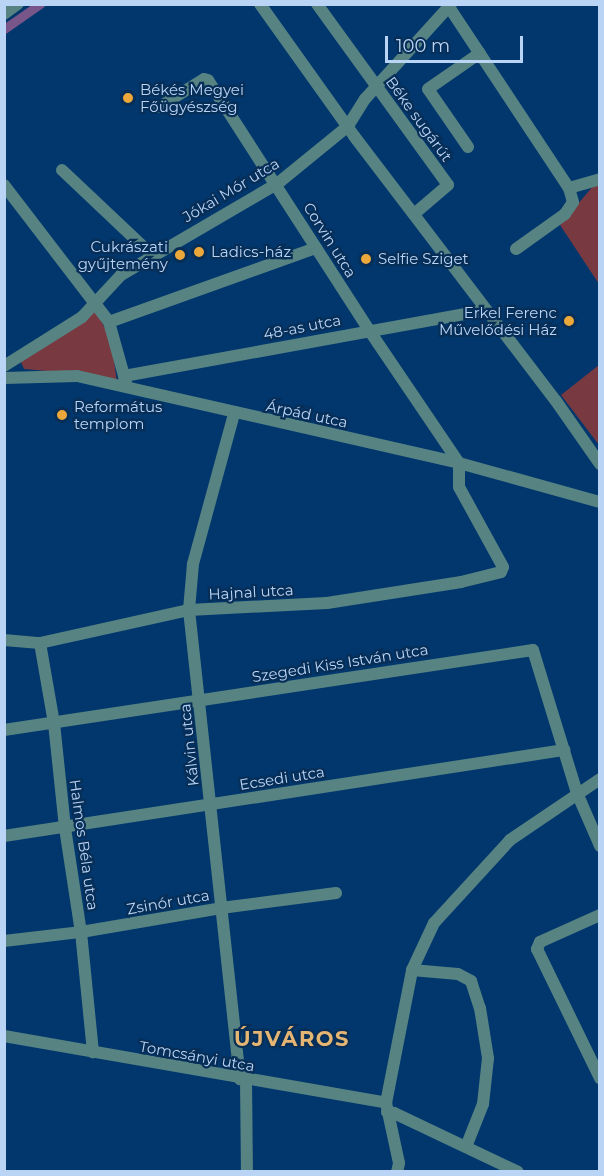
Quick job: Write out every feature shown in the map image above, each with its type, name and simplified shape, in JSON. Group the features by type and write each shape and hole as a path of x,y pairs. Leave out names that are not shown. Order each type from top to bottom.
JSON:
{"street":[{"path":"4,14 18,4"},
{"path":"260,4 348,126 556,401 600,464"},
{"name":"Béke sugárút","path":"317,4 448,185 414,214"},
{"path":"449,5 569,188 573,202 565,214 516,249"},
{"name":"Jókai Mór utca","path":"7,365 82,317 115,280 147,258 277,184 348,126 376,86 449,5"},
{"path":"468,147 428,89 480,54"},
{"name":"Corvin utca","path":"159,107 204,79 208,80 369,330 459,463"},
{"path":"62,170 147,258"},
{"path":"569,188 600,179"},
{"path":"7,188 109,322 128,390"},
{"path":"109,322 159,302 316,248"},
{"name":"48-as utca","path":"124,376 486,310"},
{"path":"7,365 10,378"},
{"name":"Árpád utca","path":"10,378 77,376 128,390 459,463 600,502"},
{"name":"Kálvin utca","path":"234,414 193,564 189,610 221,908 243,1079 247,1172"},
{"name":"Hajnal utca","path":"4,640 40,643 189,610 327,603 461,582 501,572 503,567 459,487 459,463"},
{"name":"Halmos Béla utca","path":"40,643 54,723 65,828 81,932 93,1052"},
{"name":"Szegedi Kiss István utca","path":"4,730 533,650 577,793 600,846"},
{"name":"Ecsedi utca","path":"4,836 564,750"},
{"path":"400,1169 386,1108 412,970 434,922 510,840 600,779"},
{"name":"Zsinór utca","path":"4,941 81,932 221,908 336,893"},
{"path":"600,915 540,942 537,949 600,1078"},
{"path":"412,970 458,974 471,981 480,1008 488,1058 483,1104 466,1147"},
{"name":"Tomcsányi utca","path":"4,1036 243,1079 386,1108 518,1172"}],"shaded area":[{"path":"599,183 599,284 560,225 594,185"},
{"path":"95,309 111,340 117,382 81,374 24,369 20,360"},
{"path":"599,365 599,445 561,395"}],"waterway":[{"path":"4,29 40,4"}],"place":[{"name":"Békés Megyei Főügyészség","path":"128,98"},
{"name":"Ladics-ház","path":"199,252"},
{"name":"Cukrászati gyűjtemény","path":"180,255"},
{"name":"Selfie Sziget","path":"366,259"},
{"name":"Erkel Ferenc Művelődési Ház","path":"569,321"},
{"name":"Református templom","path":"62,415"}],"district":[{"name":"ÚJVÁROS","path":"292,1039"}]}
